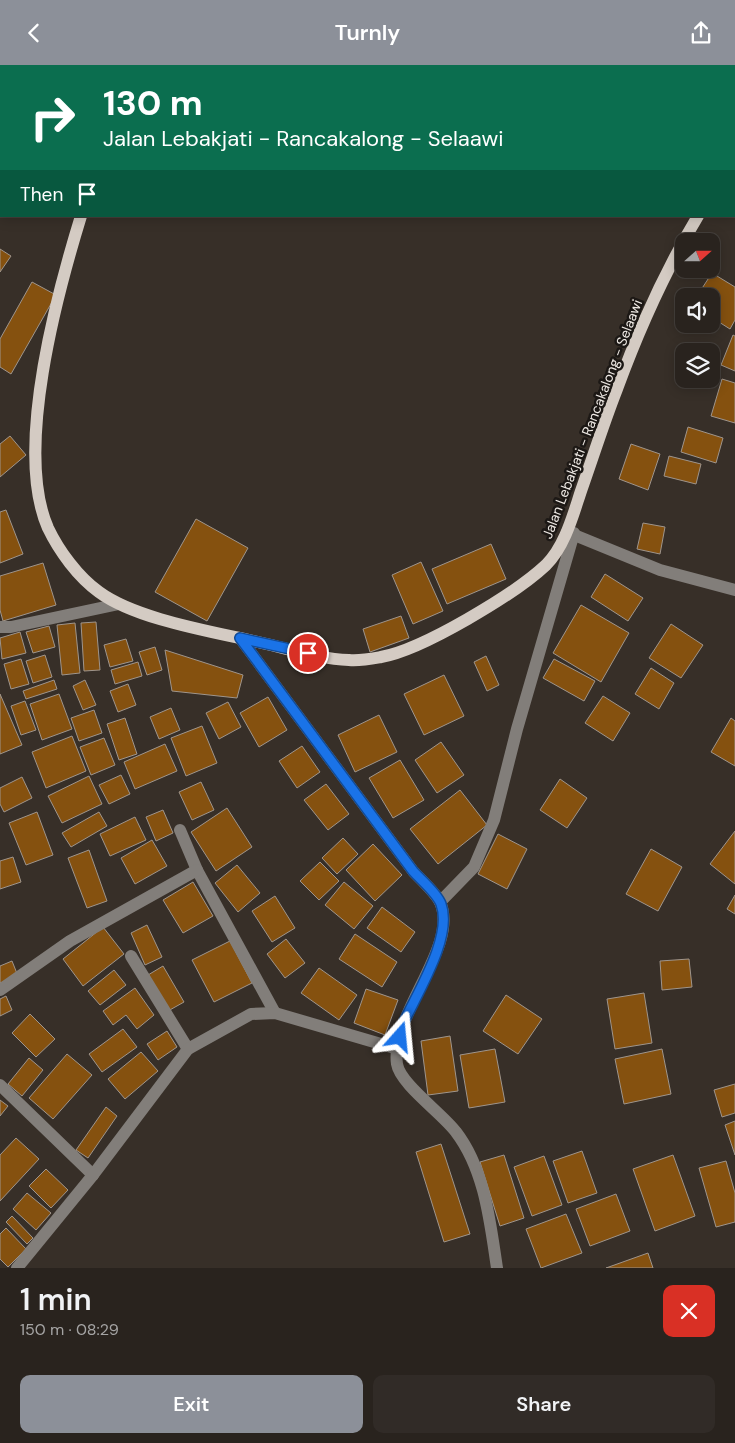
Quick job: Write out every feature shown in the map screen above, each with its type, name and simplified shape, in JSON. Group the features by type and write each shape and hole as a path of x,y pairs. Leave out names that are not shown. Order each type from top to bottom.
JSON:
{"main road":[{"name":"Jalan Lebakjati - Rancakalong - Selaawi","path":"81,217 65,268 46,353 39,405 36,467 40,502 48,528 80,575 98,592 118,604 147,615 240,638 325,657 350,660 386,657 461,623 506,594 548,563 570,532 617,388 664,276 697,217"}],"street":[{"path":"440,902 474,867 494,820 516,729 570,532 660,570 735,590"},
{"path":"0,627 11,627 118,604"},
{"path":"240,638 413,871 440,902 444,921 438,949 403,1024 397,1065 403,1077 456,1132 479,1174 497,1268"},
{"path":"180,830 197,870 275,1013"},
{"path":"0,990 70,941 197,870"},
{"path":"131,956 188,1049"},
{"path":"17,1268 93,1175 188,1049 251,1014 275,1013 398,1049"},
{"path":"0,1085 93,1175"}],"building":[{"path":"0,249 11,256 0,272"},
{"path":"709,278 720,278 735,287 735,320 730,329 720,323 720,288 702,288"},
{"path":"32,282 56,295 11,374 0,367 0,339"},
{"path":"733,335 735,336 735,371 721,365"},
{"path":"722,379 735,383 735,423 711,416"},
{"path":"688,427 723,438 716,463 681,452"},
{"path":"10,436 26,455 0,477 0,444"},
{"path":"631,444 660,454 648,490 619,479"},
{"path":"669,456 701,464 696,484 664,476"},
{"path":"6,510 23,554 0,563 0,512"},
{"path":"196,519 248,548 207,621 155,592"},
{"path":"643,523 665,527 660,554 637,549"},
{"path":"491,544 506,579 447,604 432,569"},
{"path":"421,562 443,611 413,624 392,575"},
{"path":"43,563 56,605 3,621 0,610 0,576"},
{"path":"605,574 643,598 628,621 591,597"},
{"path":"581,605 629,633 601,682 553,653"},
{"path":"401,616 409,638 370,652 363,629"},
{"path":"96,622 100,670 84,671 81,623"},
{"path":"75,623 80,673 62,675 57,625"},
{"path":"671,624 703,645 681,678 649,658"},
{"path":"49,626 55,647 33,653 26,632"},
{"path":"20,632 26,653 2,659 0,638"},
{"path":"126,639 133,661 110,667 104,645"},
{"path":"155,647 162,670 147,675 139,652"},
{"path":"165,650 243,675 237,698 172,691"},
{"path":"45,655 52,677 33,683 26,661"},
{"path":"486,656 499,685 487,691 474,662"},
{"path":"21,659 29,684 11,689 4,664"},
{"path":"554,659 595,681 584,701 543,678"},
{"path":"138,662 142,676 115,684 111,670"},
{"path":"651,668 674,683 659,709 635,694"},
{"path":"444,675 464,716 424,735 404,694"},
{"path":"54,680 57,689 26,699 23,691"},
{"path":"85,680 96,705 83,710 73,686"},
{"path":"128,684 136,705 118,712 110,691"},
{"path":"0,694 22,745 0,754"},
{"path":"59,694 72,729 42,740 30,704"},
{"path":"603,696 630,713 613,741 585,723"},
{"path":"268,697 287,730 259,747 240,713"},
{"path":"25,701 36,730 21,735 11,706"},
{"path":"228,702 241,727 219,739 206,713"},
{"path":"171,708 180,730 159,739 150,717"},
{"path":"94,710 102,733 79,741 71,718"},
{"path":"379,715 397,752 355,772 338,735"},
{"path":"125,718 137,754 119,760 107,724"},
{"path":"731,718 735,721 735,766 711,752"},
{"path":"202,726 217,763 186,776 171,738"},
{"path":"72,736 86,771 46,788 32,752"},
{"path":"104,738 115,765 91,775 80,747"},
{"path":"441,742 464,775 437,793 415,760"},
{"path":"165,744 177,771 135,789 124,762"},
{"path":"302,746 320,772 297,788 279,761"},
{"path":"400,760 424,800 393,818 369,778"},
{"path":"121,775 130,794 109,804 99,785"},
{"path":"89,776 102,804 62,823 48,796"},
{"path":"22,777 32,798 4,812 0,804 0,788"},
{"path":"560,779 587,798 567,828 540,810"},
{"path":"201,782 214,810 192,820 179,792"},
{"path":"326,784 349,814 328,830 304,800"},
{"path":"460,790 487,825 438,864 410,829"},
{"path":"227,808 252,847 216,871 191,832"},
{"path":"163,810 173,833 156,841 146,817"},
{"path":"37,812 53,855 26,865 9,823"},
{"path":"99,812 107,826 71,847 62,833"},
{"path":"135,817 146,840 110,856 100,834"},
{"path":"735,831 735,884 710,864"},
{"path":"498,834 527,849 507,889 478,874"},
{"path":"343,838 358,854 337,874 322,858"},
{"path":"152,840 167,866 135,884 121,858"},
{"path":"373,844 402,875 375,901 346,870"},
{"path":"651,849 682,867 658,911 626,894"},
{"path":"89,850 107,901 87,908 68,858"},
{"path":"13,857 21,882 0,889 0,861"},
{"path":"320,862 339,881 319,900 300,881"},
{"path":"237,865 260,893 238,912 215,883"},
{"path":"193,882 213,916 183,933 163,900"},
{"path":"344,882 373,906 354,929 325,905"},
{"path":"735,895 735,914 727,909"},
{"path":"275,896 295,928 272,942 252,911"},
{"path":"382,907 415,932 401,952 367,928"},
{"path":"147,925 162,957 145,965 131,933"},
{"path":"103,927 124,954 83,986 63,959"},
{"path":"355,934 397,962 382,987 339,959"},
{"path":"286,939 305,963 285,978 267,954"},
{"path":"230,941 252,983 214,1002 192,960"},
{"path":"689,959 692,987 662,990 660,961"},
{"path":"12,961 18,976 0,983 0,966"},
{"path":"163,966 184,1002 168,1011 148,975"},
{"path":"319,968 357,995 339,1020 301,993"},
{"path":"114,970 126,985 100,1005 88,991"},
{"path":"135,988 154,1015 137,1029 126,1015 113,1025 103,1011"},
{"path":"366,989 398,1000 385,1035 354,1023"},
{"path":"644,993 652,1043 615,1049 607,999"},
{"path":"506,995 542,1019 518,1054 483,1031"},
{"path":"6,996 12,1010 0,1016 0,999"},
{"path":"30,1014 55,1039 36,1057 12,1033"},
{"path":"123,1029 137,1047 102,1072 89,1054"},
{"path":"167,1031 177,1047 158,1060 147,1044"},
{"path":"450,1036 458,1091 428,1095 421,1041"},
{"path":"495,1049 505,1102 469,1108 460,1055"},
{"path":"662,1049 671,1094 624,1104 615,1059"},
{"path":"141,1052 158,1071 125,1099 108,1079"},
{"path":"67,1054 92,1075 53,1119 29,1098"},
{"path":"29,1058 43,1070 22,1096 8,1084"},
{"path":"735,1084 735,1113 722,1117 714,1090"},
{"path":"0,1100 8,1106 0,1116"},
{"path":"106,1107 117,1116 88,1158 76,1150"},
{"path":"735,1121 735,1155 725,1125"},
{"path":"16,1138 39,1159 0,1201 0,1155"},
{"path":"441,1144 470,1234 444,1242 416,1152"},
{"path":"582,1151 597,1193 568,1203 553,1161"},
{"path":"504,1155 524,1218 500,1226 480,1162"},
{"path":"673,1155 695,1216 655,1231 633,1169"},
{"path":"544,1156 562,1205 532,1216 514,1167"},
{"path":"726,1161 735,1193 735,1222 716,1227 699,1168"},
{"path":"46,1169 68,1190 51,1208 29,1186"},
{"path":"27,1193 51,1213 36,1230 13,1209"},
{"path":"616,1194 630,1231 590,1246 576,1209"},
{"path":"566,1214 582,1253 541,1268 526,1229"},
{"path":"12,1216 33,1238 27,1244 6,1222"},
{"path":"6,1228 26,1249 8,1267 0,1259 0,1234"},
{"path":"648,1253 653,1268 606,1268"}],"route":[{"path":"308,653 240,638 362,804 413,871 440,902 444,921 438,949 403,1024 400,1037"}]}
